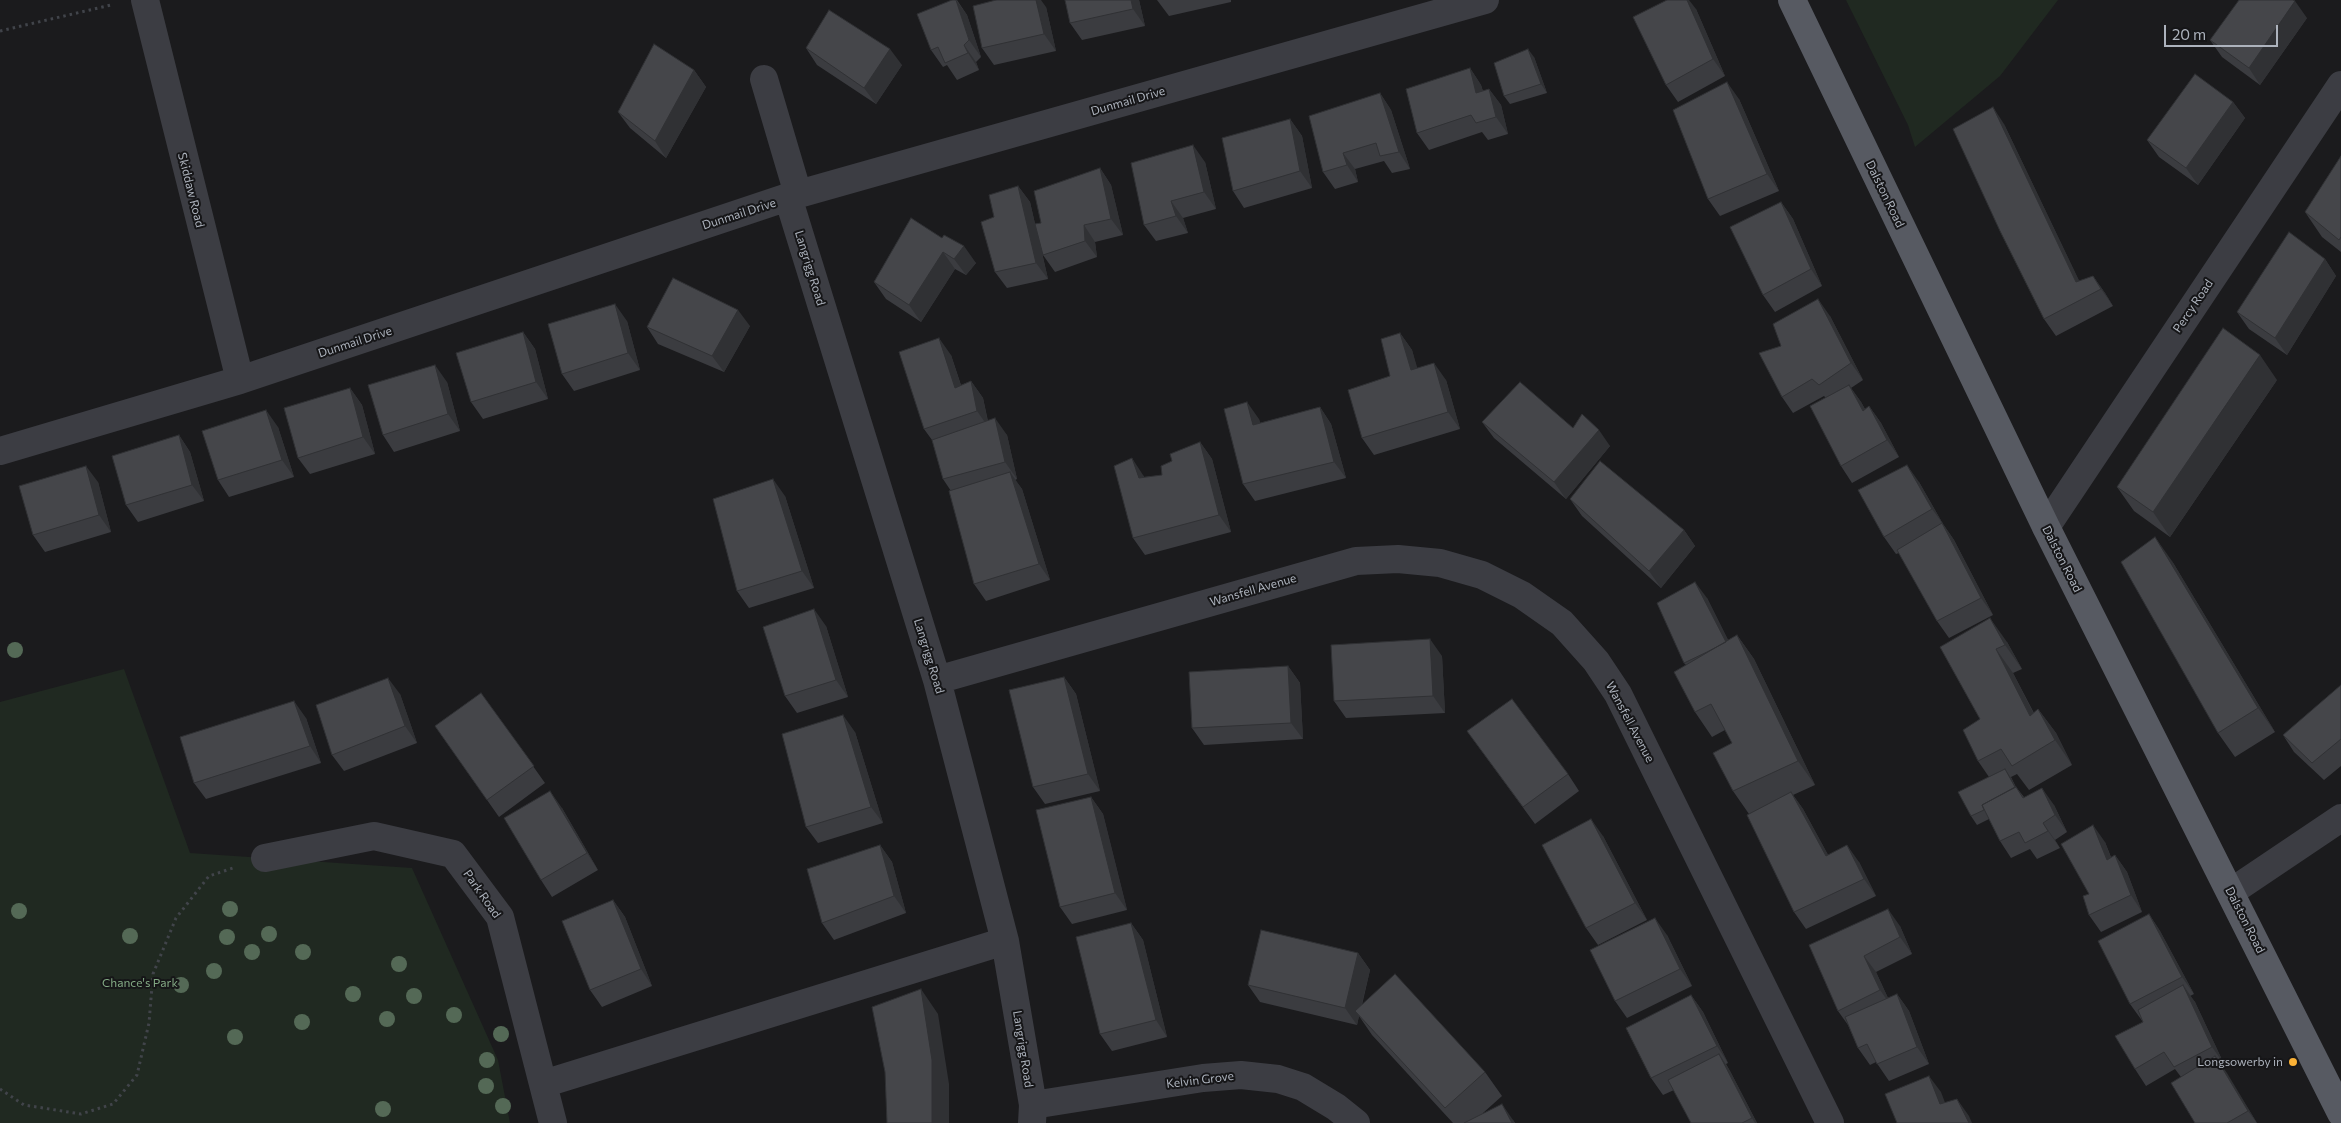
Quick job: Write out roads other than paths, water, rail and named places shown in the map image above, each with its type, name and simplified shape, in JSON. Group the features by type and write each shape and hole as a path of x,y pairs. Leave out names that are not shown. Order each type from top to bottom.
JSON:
{"main road":[{"name":"Dalston Road","path":"1792,0 2046,527 2341,1113"}],"street":[{"name":"Skiddaw Road","path":"145,0 240,380"},
{"name":"Dunmail Drive","path":"0,451 240,380 793,196 1485,0"},
{"name":"Langrigg Road","path":"764,79 793,196 937,680 1005,941 1032,1114"},
{"name":"Percy Road","path":"2046,527 2341,85"},
{"name":"Wansfell Avenue","path":"937,680 1356,561 1398,559 1440,563 1482,575 1522,595 1562,624 1596,661 1618,694 1830,1123"},
{"path":"2231,892 2341,818"},
{"name":"Park Road","path":"265,858 374,836 454,854 500,917 552,1123"},
{"path":"543,1084 1005,941"},
{"name":"Kelvin Grove","path":"1032,1114 1204,1078 1241,1075 1278,1079 1303,1088 1336,1107 1356,1123"}],"place":[{"name":"Longsowerby in","path":"2293,1062"}],"park label":[{"name":"Chance's Park","path":"140,983"}]}
